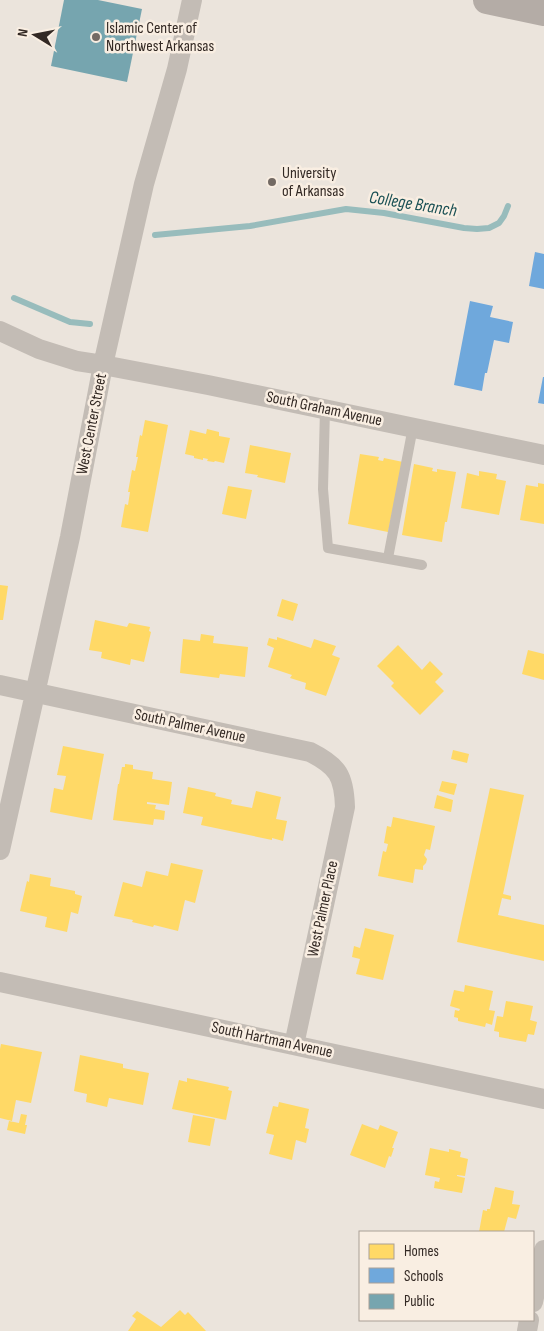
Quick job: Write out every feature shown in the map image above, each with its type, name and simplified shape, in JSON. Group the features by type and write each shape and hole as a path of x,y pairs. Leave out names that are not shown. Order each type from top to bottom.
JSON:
{"main road":[{"path":"487,0 544,12"}],"street":[{"name":"West Center Street","path":"0,850 70,537 104,365 144,184 178,69 192,0"},
{"name":"South Graham Avenue","path":"0,331 39,349 77,361 325,409 544,455"},
{"name":"South Palmer Avenue","path":"0,685 310,752 327,761 338,773"},
{"name":"West Palmer Place","path":"294,1045 345,807 344,789 338,773"},
{"name":"South Hartman Avenue","path":"0,982 544,1099"},
{"path":"534,1299 541,1277 544,1250"}],"lane":[{"path":"325,409 323,489 328,548 422,565"},
{"path":"388,558 413,427"}],"building: Homes":[{"path":"145,420 168,425 148,532 121,527 125,504 128,505 132,470 135,471 140,435 142,436"},
{"path":"207,429 219,432 219,436 230,438 224,463 194,458 194,456 185,454 190,430 206,434"},
{"path":"250,445 291,453 285,483 245,473"},
{"path":"360,454 379,457 378,460 383,461 384,458 403,462 388,532 348,524"},
{"path":"414,464 433,468 432,471 437,472 437,469 456,472 442,542 402,535"},
{"path":"479,471 497,474 496,479 506,481 499,515 461,508 467,473 479,476"},
{"path":"538,483 544,484 544,524 520,520 526,485 538,487"},
{"path":"228,486 252,490 246,519 222,514"},
{"path":"0,585 8,586 3,620 0,620"},
{"path":"282,599 298,604 293,621 277,616"},
{"path":"95,620 127,627 129,623 150,627 149,631 151,632 144,662 131,659 130,665 101,658 102,652 89,650"},
{"path":"201,634 214,636 213,643 248,647 245,677 220,674 219,678 180,673 183,639 200,641"},
{"path":"277,637 311,648 314,639 336,646 332,655 340,658 326,696 305,689 306,683 290,678 292,675 268,667 274,648 267,645 269,638 277,640"},
{"path":"398,645 422,670 430,661 443,674 435,682 444,691 420,715 391,686 394,683 377,666"},
{"path":"528,650 544,654 544,680 522,674"},
{"path":"63,746 104,754 92,820 50,812 54,788 63,790 66,776 57,775"},
{"path":"453,750 469,754 467,763 451,759"},
{"path":"125,764 133,765 133,769 153,772 152,779 172,782 169,805 147,802 147,804 156,805 155,809 165,811 164,820 154,819 153,825 113,820 118,784 122,767 125,767"},
{"path":"442,781 457,784 454,795 439,791"},
{"path":"188,787 216,793 215,796 232,800 231,804 252,808 256,791 281,797 276,819 287,821 283,841 201,825 203,817 183,813"},
{"path":"490,788 524,795 503,894 511,896 511,900 502,898 498,915 544,925 544,961 457,942"},
{"path":"437,795 453,800 451,812 434,808"},
{"path":"393,817 435,826 430,850 426,849 424,855 427,859 426,863 423,866 423,870 415,869 413,883 378,876 383,851 386,852 388,844 384,843 387,826 391,827"},
{"path":"171,863 203,870 195,903 185,900 178,931 154,925 153,927 114,916 123,882 142,887 146,871 168,876"},
{"path":"30,874 51,878 50,886 75,891 75,894 82,896 78,914 71,912 67,932 45,927 47,917 20,911"},
{"path":"365,928 394,935 383,980 356,974 360,959 352,957 354,946 360,948"},
{"path":"465,985 493,991 489,1010 495,1011 492,1025 486,1023 485,1027 458,1021 458,1018 454,1017 455,1010 459,1011 460,1009 450,1006 454,990 464,992"},
{"path":"506,1001 533,1006 530,1020 537,1022 534,1035 528,1034 526,1042 499,1037 499,1032 494,1031 497,1016 503,1017"},
{"path":"1,1044 42,1052 31,1103 16,1100 12,1121 0,1118"},
{"path":"80,1055 123,1064 123,1068 149,1073 143,1105 109,1098 107,1107 86,1102 87,1094 74,1091"},
{"path":"187,1078 229,1087 228,1090 232,1091 226,1120 172,1109 179,1080 187,1082"},
{"path":"279,1102 309,1109 305,1128 309,1129 306,1143 296,1140 292,1160 269,1154 274,1135 266,1133 273,1106 278,1107"},
{"path":"21,1114 27,1115 25,1134 7,1130 9,1121 19,1123"},
{"path":"193,1115 215,1119 210,1146 188,1142"},
{"path":"362,1124 378,1130 380,1125 398,1132 391,1157 389,1156 385,1168 350,1155"},
{"path":"430,1148 449,1152 449,1149 461,1152 460,1157 468,1159 465,1176 457,1175 465,1178 462,1193 434,1188 435,1181 439,1182 440,1178 425,1175"},
{"path":"495,1187 514,1191 512,1204 520,1205 516,1219 508,1217 504,1231 479,1231 483,1210 487,1211 487,1209 490,1209"},
{"path":"180,1310 185,1315 188,1312 206,1331 128,1331 136,1319 132,1316 137,1311 161,1327"}],"building: Schools":[{"path":"535,252 544,254 544,289 529,286"},
{"path":"470,301 493,306 490,317 513,322 509,343 494,340 482,391 454,385"},
{"path":"544,377 544,404 538,403"}],"building: Public":[{"name":"Islamic Center of Northwest Arkansas","path":"64,0 98,0 142,9 127,82 51,66"}],"waterway":[{"name":"College Branch","path":"155,235 250,226 346,209 384,213 477,229 489,228 499,223 508,206"},
{"name":"College Branch","path":"14,298 70,322 90,324"}],"place":[{"name":"Islamic Center of Northwest Arkansas","path":"96,37"},
{"name":"University of Arkansas","path":"272,182"}]}
